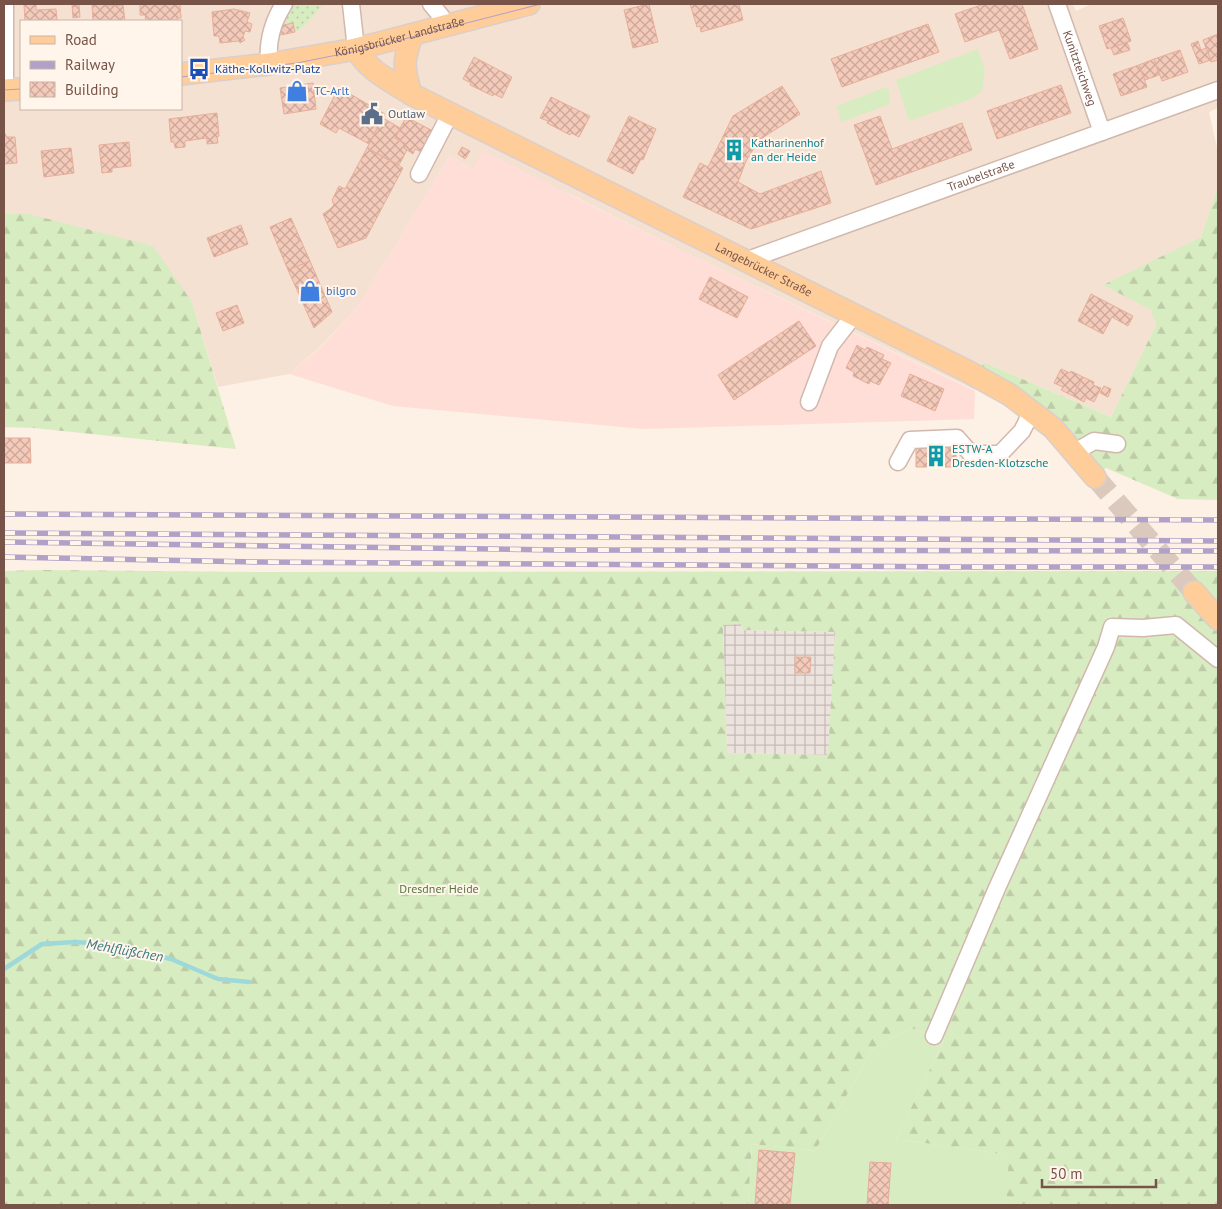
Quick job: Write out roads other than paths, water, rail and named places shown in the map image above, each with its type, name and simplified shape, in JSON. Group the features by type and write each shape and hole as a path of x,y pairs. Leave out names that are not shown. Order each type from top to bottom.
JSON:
{"main road":[{"name":"Königsbrücker Landstraße","path":"182,74 269,64 356,49 529,4"},
{"path":"411,94 404,68 404,60 412,35"},
{"name":"Langebrücker Straße","path":"356,49 374,69 411,94 967,371 1010,395 1036,413 1053,428 1095,477"},
{"path":"1194,592 1218,619"}],"street":[{"path":"5,4 10,90"},
{"path":"269,64 270,31 284,4"},
{"path":"351,4 356,49"},
{"path":"431,4 441,16 445,25"},
{"name":"Kunitzteichweg","path":"1057,4 1102,132"},
{"name":"Traubelstraße","path":"745,262 1218,90"},
{"path":"419,174 450,114"},
{"path":"808,402 830,346 854,315"},
{"path":"898,462 910,440 957,438 971,454 1000,454 1036,413"},
{"path":"1075,452 1094,440 1117,444"},
{"path":"934,1036 997,888 1106,647 1112,627 1143,628 1176,625 1218,659"}],"waterway":[{"name":"Mehlflüßchen","path":"4,969 42,944 75,942 104,944 171,959 218,979 249,982"}],"tunnel":[{"path":"1095,477 1194,592"}],"tram line":[{"path":"182,77 297,63 357,51 541,4"},
{"path":"4,90 20,89"}],"railway":[{"path":"4,514 1218,520"},
{"path":"4,533 1218,541"},
{"path":"4,542 553,550 1218,551"},
{"path":"4,557 257,562 1218,567"}],"place":[{"name":"Käthe-Kollwitz-Platz","path":"199,69"},
{"name":"TC-Arlt","path":"297,91"},
{"name":"Outlaw","path":"372,114"},
{"name":"Katharinenhof an der Heide","path":"734,150"},
{"name":"bilgro","path":"310,291"},
{"name":"ESTW-A Dresden-Klotzsche","path":"936,456"}],"park label":[{"name":"Dresdner Heide","path":"439,889"}]}
